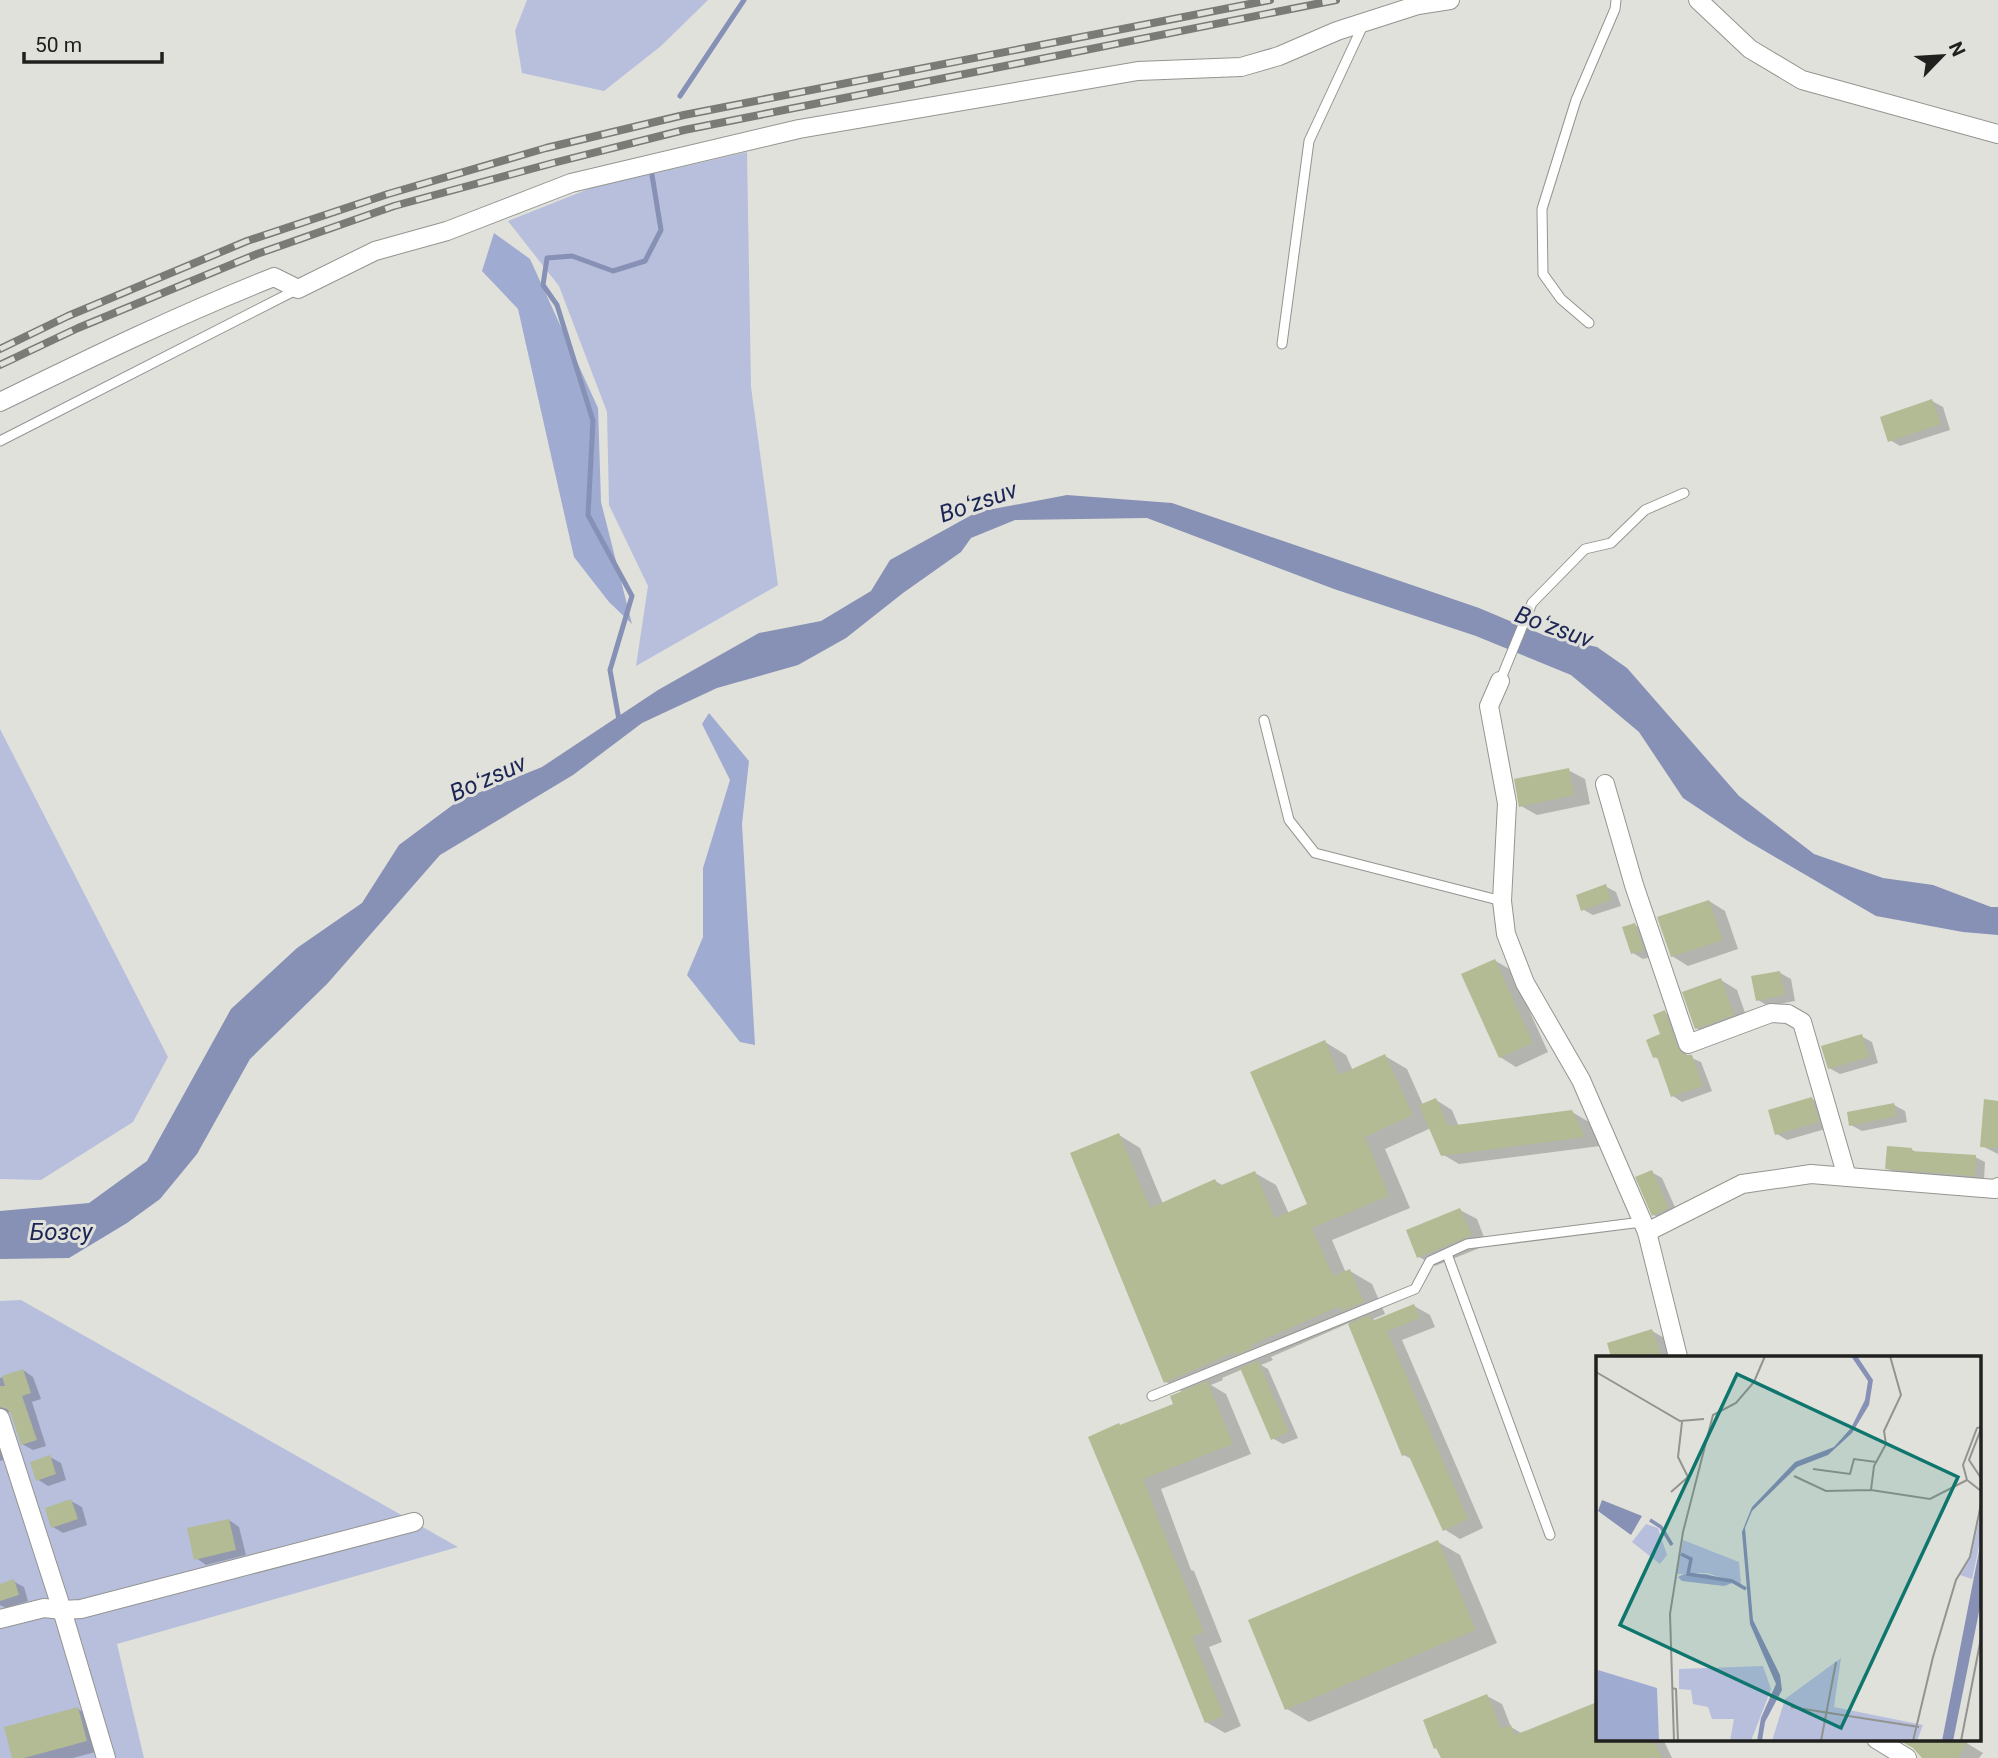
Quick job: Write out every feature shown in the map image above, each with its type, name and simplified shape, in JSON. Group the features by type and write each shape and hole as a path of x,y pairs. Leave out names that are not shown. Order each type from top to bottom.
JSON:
{"street":[{"path":"0,402 119,343 274,277 298,289 375,251 447,231 571,183 813,126 1138,71 1241,66 1279,56 1364,22 1418,5 1450,0"},
{"path":"1698,0 1750,49 1802,80 1998,134"},
{"path":"1500,681 1489,706 1507,803 1502,901 1506,934 1525,982 1581,1080 1644,1227 1678,1356"},
{"path":"1605,784 1634,886 1688,1044 1771,1013 1788,1014 1802,1022 1847,1177"},
{"path":"1644,1227 1742,1184 1811,1174 1995,1189 1998,1186"},
{"path":"0,1418 106,1758"},
{"path":"0,1619 44,1608 81,1609 414,1522"},
{"path":"1878,1740 1907,1758"}],"lane":[{"path":"1589,323 1561,299 1542,274 1542,209 1576,100 1615,9 1616,0"},
{"path":"1282,344 1309,141 1364,22"},
{"path":"0,441 298,289"},
{"path":"1500,681 1532,603 1585,549 1611,543 1645,510 1684,493"},
{"path":"1264,720 1289,820 1315,853 1502,901"},
{"path":"1153,1396 1415,1289 1430,1261 1467,1244 1644,1227"},
{"path":"1447,1254 1550,1535"}],"shaded area":[{"path":"527,0 708,0 661,46 604,91 522,73 515,31"},
{"path":"747,152 751,387 778,585 636,666 648,586 609,505 607,412 559,286 508,221 591,188"},
{"path":"494,233 530,259 598,408 601,502 632,624 609,602 574,557 518,309 482,271"},
{"path":"709,713 749,761 742,824 755,1045 740,1042 687,975 703,937 703,868 730,780 702,724"},
{"path":"0,729 168,1057 133,1122 41,1180 0,1179"},
{"path":"21,1300 458,1547 117,1644 144,1758 0,1758 0,1301"}],"water":[{"name":"Бозсу","path":"1067,495 1172,503 1479,608 1546,636 1597,647 1627,668 1739,796 1814,854 1883,878 1933,885 1991,907 1998,907 1998,935 1963,932 1876,916 1746,840 1683,798 1639,732 1571,675 1476,636 1334,589 1147,518 1015,520 971,538 961,552 846,638 798,665 717,688 642,723 573,775 440,855 327,984 250,1059 197,1154 160,1199 127,1223 69,1258 0,1259 0,1211 89,1203 147,1161 231,1009 297,948 362,903 399,845 458,801 542,767 658,690 759,633 821,621 871,591 890,560 977,512"}],"building":[{"path":"1932,399 1941,424 1888,442 1880,417"},
{"path":"1569,768 1574,795 1519,807 1514,779"},
{"path":"1606,884 1611,900 1581,911 1576,895"},
{"path":"1709,900 1723,940 1671,957 1657,917"},
{"path":"1635,923 1644,950 1631,954 1622,927"},
{"path":"1495,959 1533,1043 1499,1058 1461,974"},
{"path":"1780,971 1785,995 1756,1001 1751,976"},
{"path":"1721,978 1734,1015 1695,1029 1682,992"},
{"path":"1665,1010 1678,1048 1685,1055 1692,1055 1703,1086 1671,1097 1657,1057 1653,1058 1646,1040 1660,1034 1653,1015"},
{"path":"1862,1034 1869,1057 1828,1069 1821,1046"},
{"path":"1325,1040 1339,1075 1385,1054 1413,1115 1365,1137 1389,1196 1312,1228 1333,1276 1350,1269 1364,1302 1342,1311 1340,1306 1251,1345 1252,1348 1235,1355 1234,1352 1164,1383 1070,1153 1119,1133 1150,1208 1215,1179 1219,1186 1255,1171 1275,1218 1307,1204 1250,1072"},
{"path":"1812,1097 1819,1122 1775,1135 1768,1110"},
{"path":"1436,1098 1448,1126 1572,1110 1585,1137 1441,1156 1419,1105"},
{"path":"1984,1099 1998,1101 1998,1148 1980,1147"},
{"path":"1894,1103 1897,1116 1849,1126 1847,1112"},
{"path":"1887,1146 1912,1148 1911,1151 1976,1155 1975,1176 1885,1169"},
{"path":"1652,1170 1669,1208 1652,1216 1635,1177"},
{"path":"1460,1208 1472,1235 1417,1258 1406,1230"},
{"path":"1414,1304 1420,1318 1387,1331 1468,1519 1443,1531 1408,1454 1402,1456 1348,1324 1369,1315 1372,1321"},
{"path":"1652,1329 1661,1356 1611,1356 1607,1343"},
{"path":"1258,1361 1289,1432 1271,1440 1240,1368"},
{"path":"23,1369 31,1393 22,1396 37,1440 21,1445 11,1414 0,1407 0,1386 5,1386 2,1376"},
{"path":"1207,1381 1233,1444 1143,1479 1204,1632 1192,1637 1224,1716 1205,1723 1088,1437 1173,1404 1170,1396"},
{"path":"50,1455 56,1474 36,1481 30,1462"},
{"path":"71,1499 78,1519 51,1528 45,1508"},
{"path":"229,1519 236,1550 194,1560 187,1528"},
{"path":"1438,1540 1476,1630 1285,1710 1248,1620"},
{"path":"14,1579 19,1595 0,1601 0,1584"},
{"path":"1487,1694 1501,1729 1511,1725 1515,1735 1596,1702 1596,1740 1653,1740 1662,1758 1441,1758 1436,1748 1434,1749 1423,1720"},
{"path":"78,1707 87,1741 24,1758 12,1758 4,1727"},
{"path":"1899,1740 1968,1740 1958,1758 1922,1758 1913,1748"}],"waterway":[{"path":"680,96 744,0"},
{"path":"619,720 610,670 632,596 588,515 593,421 557,305 543,285 547,258 572,256 613,271 645,261 661,230 652,175"}],"railway":[{"path":"0,349 68,316 247,241 388,194 546,148 684,115 1270,0"},
{"path":"0,365 78,328 257,254 394,206 684,130 1336,0"}],"water label":[{"name":"Boʻzsuv","path":"978,502"},
{"name":"Boʻzsuv","path":"1554,627"},
{"name":"Boʻzsuv","path":"488,778"}]}
